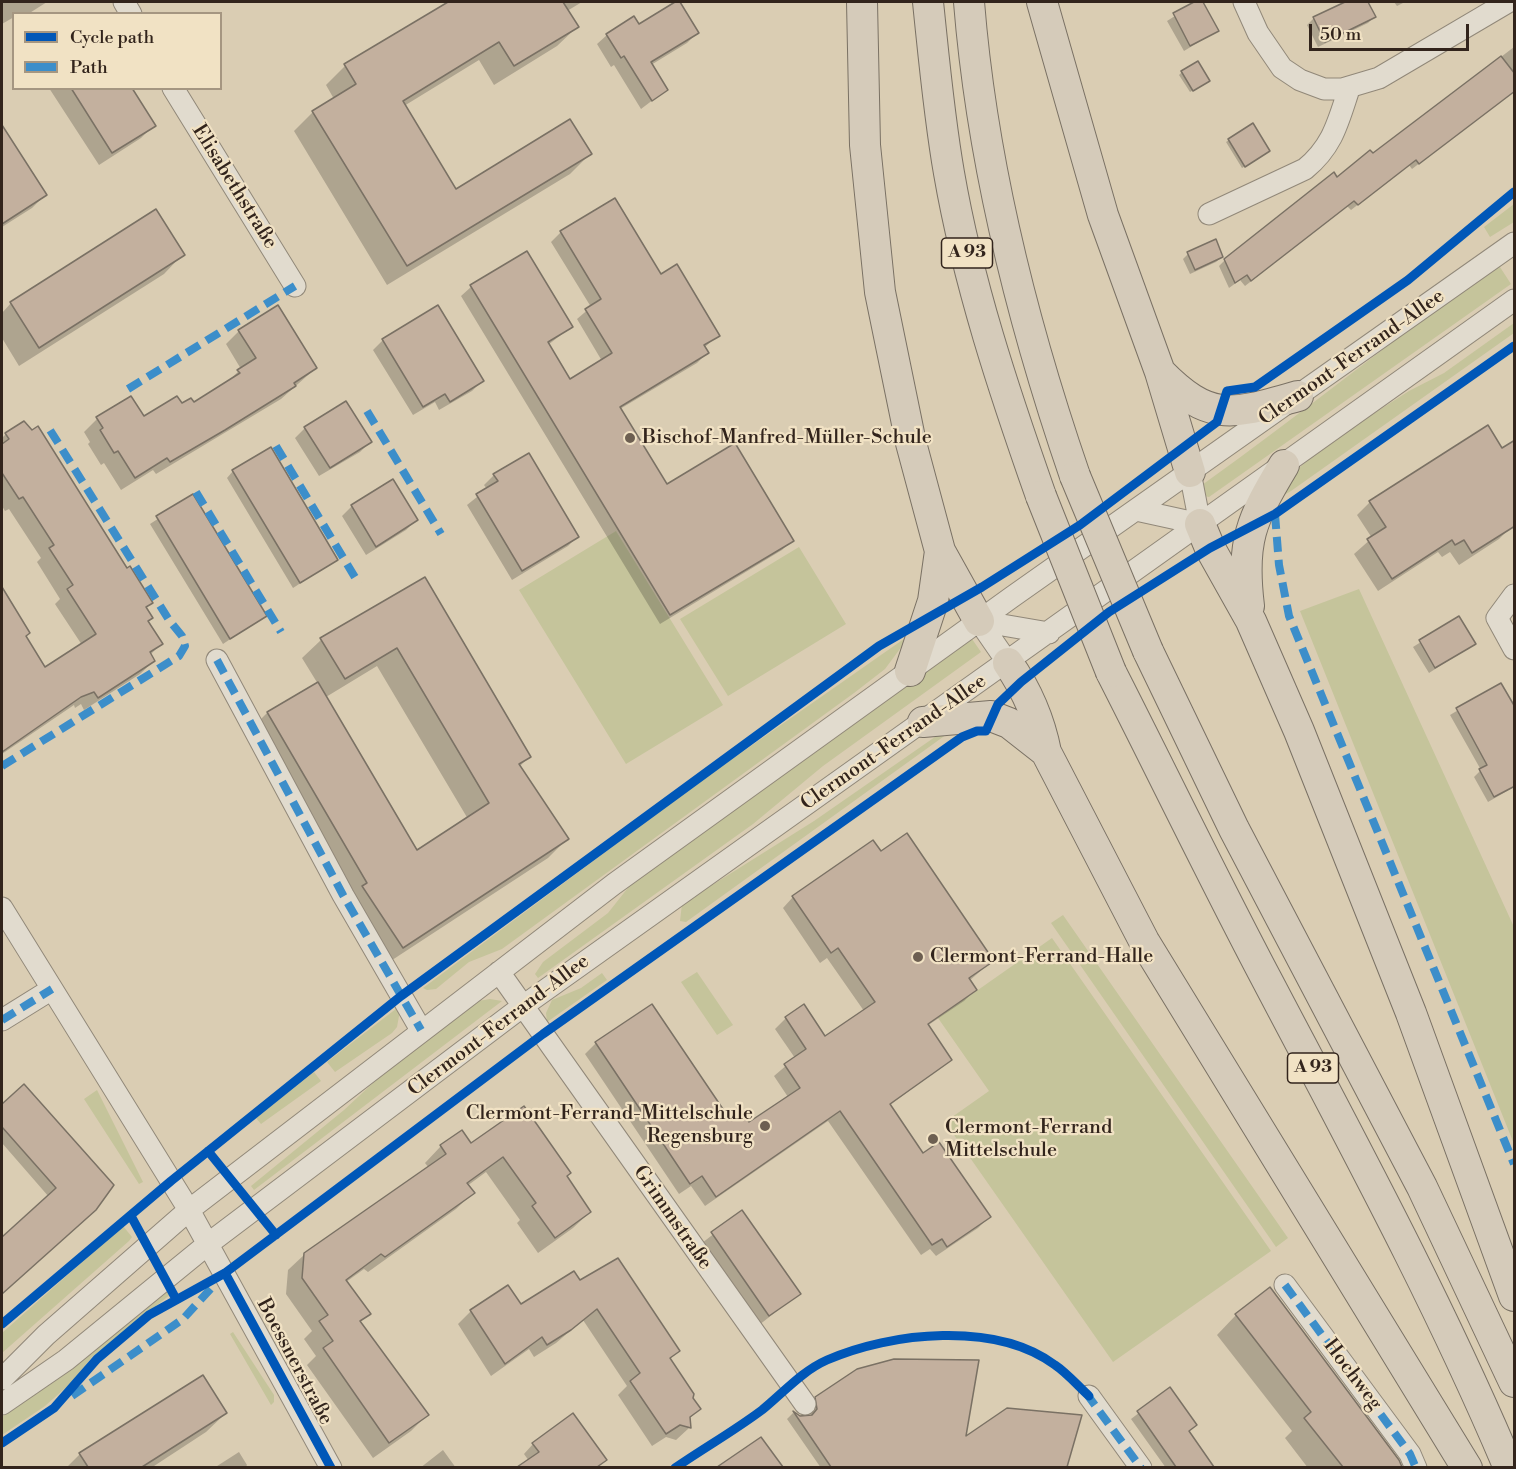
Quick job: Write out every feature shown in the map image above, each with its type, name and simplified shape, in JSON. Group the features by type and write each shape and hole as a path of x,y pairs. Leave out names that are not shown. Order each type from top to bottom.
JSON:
{"highway":[{"path":"862,2 865,145 880,292 911,443 940,551 979,621"},
{"name":"A 93","path":"928,2 949,174 964,241 1009,403 1041,496 1111,672 1265,977 1377,1189 1480,1399 1509,1467"},
{"name":"A 93","path":"969,2 974,62 989,159 1005,240 1048,398 1076,476 1149,651 1234,829 1417,1177 1515,1382"},
{"path":"1042,2 1103,215 1160,372 1190,472"},
{"path":"1160,372 1183,395 1220,411 1253,408 1298,396"},
{"path":"1251,621 1244,570 1246,548 1251,527 1284,465"},
{"path":"1200,524 1210,548 1251,621 1299,731 1411,1013 1515,1296"},
{"path":"910,671 933,601 940,551"},
{"path":"1008,663 1021,682 1043,736 1046,752 1144,942 1467,1467"},
{"path":"923,722 991,716 1009,723 1046,752"}],"street":[{"path":"1244,2 1258,33 1282,68 1300,80 1324,89 1349,89 1379,78 1508,2"},
{"path":"1209,214 1305,169 1318,158 1332,140 1349,89"},
{"name":"Elisabethstraße","path":"174,90 295,286"},
{"name":"Clermont-Ferrand-Allee","path":"2,1379 46,1335 189,1210 614,884 979,621 1515,243"},
{"name":"Clermont-Ferrand-Allee","path":"2,1404 66,1360 208,1244 523,1006 1515,300"},
{"path":"1136,510 1200,524 1190,472"},
{"path":"1515,595 1497,618 1515,649"},
{"path":"979,621 1049,633"},
{"name":"Clermont-Ferrand-Allee","path":"979,621 1008,663"},
{"path":"217,660 343,895 421,1030"},
{"name":"Boessnerstraße","path":"2,908 189,1210 331,1467"},
{"name":"Grimmstraße","path":"499,972 805,1404"},
{"path":"2,1020 52,989"},
{"name":"Hochweg","path":"1285,1285 1410,1454 1416,1467"},
{"path":"1089,1396 1141,1467"}],"green space":[{"path":"1514,204 1514,222 1490,237 1484,227"},
{"path":"1498,264 1511,284 1209,497 1204,496 1202,485"},
{"path":"1514,323 1514,333 1291,491 1270,503 1298,469 1326,444 1409,391 1444,373"},
{"path":"616,531 723,705 626,764 519,590"},
{"path":"799,547 846,624 728,696 680,619"},
{"path":"1359,589 1514,927 1514,1144 1300,611"},
{"path":"911,634 885,669 854,693 502,949 469,962 436,989 423,988 698,783"},
{"path":"972,639 981,652 823,766 753,824 538,978 535,974 543,962 608,913 631,884"},
{"path":"961,724 686,922 680,921 682,904 814,821 945,730"},
{"path":"1063,915 1288,1238 1276,1247 1051,923"},
{"path":"1052,938 1271,1251 1113,1362 945,1122 989,1091 938,1018"},
{"path":"697,972 733,1025 717,1035 681,982"},
{"path":"602,973 607,980 547,1022 546,1013 552,1000 581,988"},
{"path":"490,999 502,1001 254,1190 251,1186 344,1110 402,1056 478,1001"},
{"path":"401,1005 397,1027 392,1033 335,1072 327,1062"},
{"path":"314,1072 321,1081 261,1124 256,1118"},
{"path":"97,1090 143,1182 139,1184 84,1099"},
{"path":"123,1226 132,1237 129,1241 2,1353 2,1333"},
{"path":"170,1290 171,1294 92,1357 71,1383 45,1406 2,1435 2,1417 67,1371"},
{"path":"233,1332 274,1395 274,1402 271,1405 230,1334"}],"building":[{"path":"448,2 563,2 579,27 514,66 499,42 403,101 456,189 570,119 592,154 407,266 312,111 356,84 344,64"},
{"path":"675,2 680,2 699,33 651,62 668,90 652,101 624,56 621,58 606,34 634,16 639,24"},
{"path":"1194,2 1203,2 1219,31 1190,46 1173,13"},
{"path":"1345,2 1368,2 1376,17 1325,42 1313,17"},
{"path":"1501,56 1515,74 1515,91 1419,164 1416,160 1358,205 1354,201 1251,281 1247,275 1235,283 1224,259 1334,172 1337,177 1370,150 1373,153"},
{"path":"1198,61 1210,81 1193,91 1181,71"},
{"path":"72,90 133,90 156,126 112,153"},
{"path":"1253,123 1270,151 1245,167 1228,139"},
{"path":"2,125 47,195 2,224"},
{"path":"615,198 661,274 677,264 720,336 704,345 709,353 620,407 667,484 735,443 794,541 670,615 470,285 527,251 573,327 548,342 570,379 612,353 585,309 601,299 560,231"},
{"path":"156,209 185,255 39,348 10,302"},
{"path":"1216,239 1223,257 1195,270 1187,252"},
{"path":"278,305 317,368 294,383 296,386 225,430 170,462 167,458 135,478 118,451 114,453 100,430 103,428 96,417 131,396 144,416 177,396 182,403 191,398 194,402 240,373 237,370 256,358 238,330"},
{"path":"438,305 484,381 450,402 445,394 423,407 382,339"},
{"path":"346,401 372,442 330,468 304,427"},
{"path":"24,421 32,430 38,426 127,568 130,566 153,603 146,607 153,618 148,621 163,644 150,652 155,661 98,698 94,692 81,697 2,752 2,587 30,633 26,636 45,667 96,634 67,589 73,585 49,548 54,545 23,497 19,499 2,473 2,444 9,439 5,433"},
{"path":"1488,425 1502,448 1515,440 1515,526 1472,553 1464,540 1455,545 1452,540 1392,579 1367,539 1386,527 1369,501"},
{"path":"271,447 338,560 300,583 232,470"},
{"path":"529,453 579,537 522,571 476,494 498,481 493,474"},
{"path":"393,479 418,520 376,547 351,505"},
{"path":"193,494 267,616 230,639 156,516"},
{"path":"425,577 531,757 519,764 569,839 403,948 362,886 367,883 267,712 318,682 417,850 489,803 397,648 345,679 320,638"},
{"path":"1459,616 1476,644 1435,668 1419,640"},
{"path":"1501,683 1515,707 1515,786 1494,797 1479,769 1487,765 1456,708"},
{"path":"907,833 994,961 969,978 977,990 928,1024 952,1060 890,1104 923,1153 939,1142 991,1217 947,1247 942,1239 932,1245 840,1111 716,1197 702,1176 690,1184 595,1042 652,1004 727,1115 739,1107 749,1122 800,1088 784,1064 806,1049 785,1017 804,1004 825,1036 875,1002 838,948 831,953 792,896 873,840 881,851"},
{"path":"24,1084 114,1185 96,1210 2,1294 2,1237 56,1188 2,1127 2,1104"},
{"path":"524,1106 571,1173 567,1176 591,1212 555,1238 532,1206 536,1203 503,1157 467,1183 475,1193 385,1257 381,1254 346,1280 371,1314 360,1321 429,1415 389,1443 323,1348 333,1341 319,1321 328,1315 302,1278 304,1253 446,1154 440,1145 462,1130 471,1143"},
{"path":"742,1210 801,1294 769,1316 711,1232"},
{"path":"618,1258 680,1351 670,1358 694,1394 693,1398 701,1409 690,1417 691,1428 680,1425 666,1434 630,1381 640,1373 597,1309 571,1330 547,1345 542,1337 505,1364 470,1310 508,1285 521,1304 574,1271 580,1280"},
{"path":"1270,1287 1402,1467 1343,1467 1304,1418 1311,1412 1235,1314"},
{"path":"894,1359 979,1360 966,1436 1007,1408 1082,1415 1067,1467 831,1467 793,1411 800,1416 812,1415 817,1409 815,1397 857,1369"},
{"path":"203,1375 227,1413 142,1467 88,1467 79,1453"},
{"path":"1170,1387 1197,1425 1189,1431 1214,1467 1176,1467 1137,1411"},
{"path":"573,1413 607,1460 597,1467 517,1467 539,1452 532,1443"},
{"path":"761,1437 783,1467 717,1467"}],"marked path":[{"path":"128,389 295,286"},
{"path":"367,411 441,534"},
{"path":"2,766 179,656 185,646 182,636 169,620 50,430"},
{"path":"276,446 359,584"},
{"path":"196,492 281,632"},
{"path":"1275,514 1279,565 1289,616 1514,1164"},
{"path":"217,660 343,895 421,1030"},
{"path":"2,1020 52,989"},
{"path":"72,1396 183,1319 215,1284"},
{"path":"1285,1285 1410,1454 1416,1468"},
{"path":"1086,1393 1141,1468"}],"cycle path":[{"path":"2,1324 171,1181 401,996 879,646 982,587 1080,525 1217,422 1227,391 1255,387 1408,280 1514,192"},
{"path":"2,1443 54,1408 97,1359 149,1315 225,1273 543,1034 962,737 977,731 986,731 998,704 1021,682 1109,612 1210,548 1275,514 1514,346"},
{"path":"208,1151 276,1235"},
{"path":"131,1216 176,1299"},
{"path":"225,1273 331,1468"},
{"path":"675,1468 751,1418 801,1376 818,1365 853,1350 881,1343 943,1336 974,1337 1003,1342 1031,1351 1055,1365 1089,1396"}],"place":[{"name":"Bischof-Manfred-Müller-Schule","path":"630,438"},
{"name":"Clermont-Ferrand-Halle","path":"918,957"},
{"name":"Clermont-Ferrand-Mittelschule Regensburg","path":"765,1126"},
{"name":"Clermont-Ferrand Mittelschule","path":"933,1139"}]}
